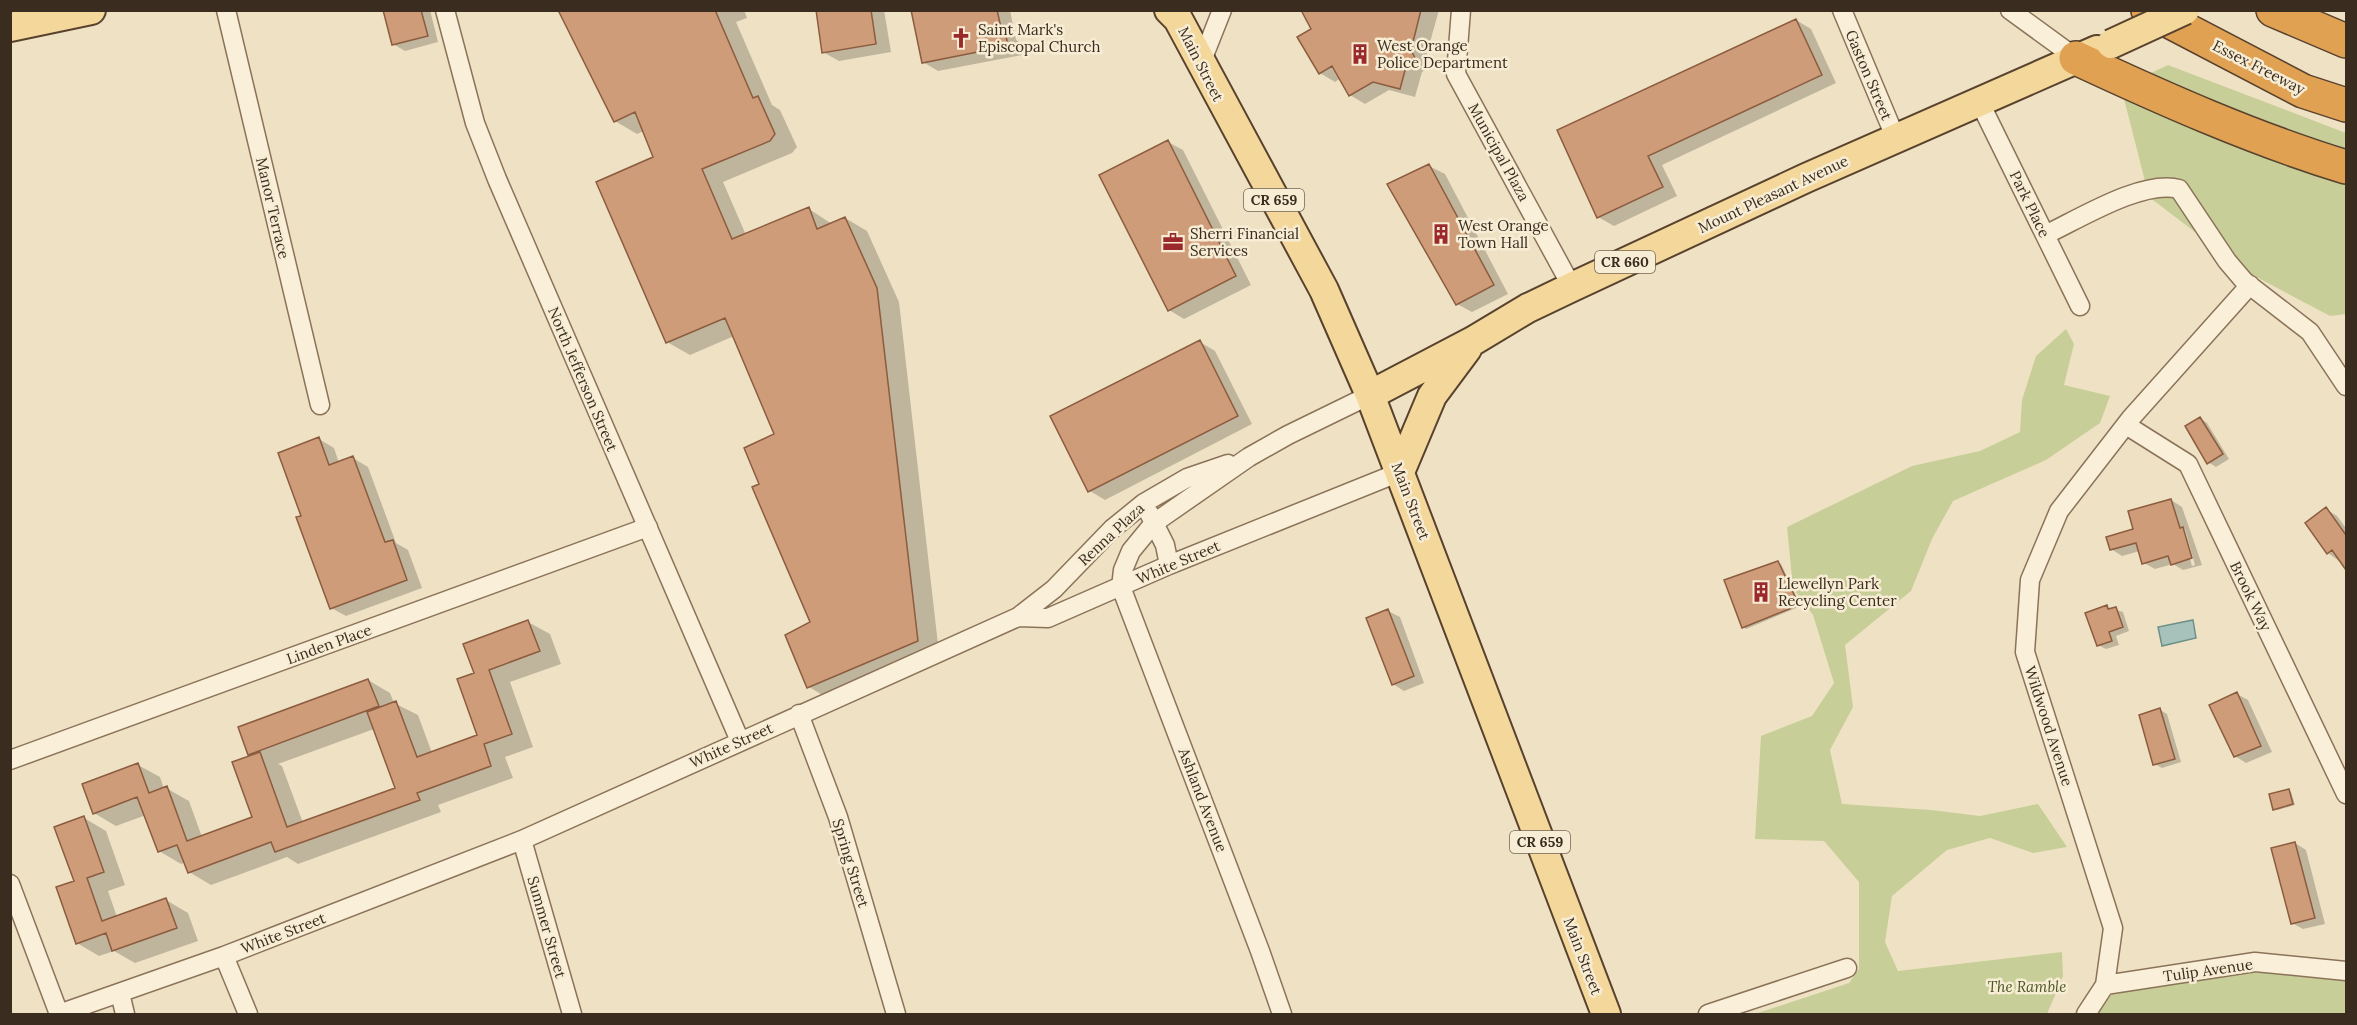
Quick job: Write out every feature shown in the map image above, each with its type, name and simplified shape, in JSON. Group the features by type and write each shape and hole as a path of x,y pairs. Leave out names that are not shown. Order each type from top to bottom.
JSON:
{"highway":[{"name":"Essex Freeway","path":"2148,10 2303,91 2346,105"},
{"path":"2273,10 2346,41"},
{"path":"2076,58 2168,101 2316,158 2346,167"}],"main road":[{"path":"10,27 91,10"},
{"name":"Main Street","path":"1169,10 1178,19 1324,290 1370,395 1606,1014"},
{"name":"Mount Pleasant Avenue","path":"1370,395 1473,341 1528,308 1572,287 1806,178 1980,103 2185,10"},
{"path":"1400,472 1432,396 1473,341"}],"street":[{"name":"Manor Terrace","path":"226,10 320,405"},
{"name":"North Jefferson Street","path":"445,10 478,132 740,741"},
{"path":"1201,63 1222,10"},
{"name":"Municipal Plaza","path":"1461,10 1456,74 1572,287"},
{"name":"Gaston Street","path":"1842,10 1896,139"},
{"path":"2010,10 2076,58"},
{"name":"Park Place","path":"1980,103 2080,306"},
{"path":"2045,235 2140,190 2169,187 2179,189 2227,261 2255,292 2310,332 2346,386"},
{"name":"Wildwood Avenue","path":"2086,1014 2105,985 2113,928 2025,652 2030,580 2059,511 2126,425 2250,285"},
{"name":"Renna Plaza","path":"1121,587 1123,570 1131,551 1154,523 1249,457 1370,395"},
{"name":"Brook Way","path":"2126,425 2188,464 2346,794"},
{"name":"Renna Plaza","path":"1018,617 1054,589 1112,529 1144,503 1187,478 1249,457"},
{"name":"White Street","path":"59,1014 224,956 522,840 1018,617 1048,618 1169,565 1400,472"},
{"path":"1144,503 1165,545 1169,565"},
{"name":"Linden Place","path":"10,760 648,527"},
{"name":"Ashland Avenue","path":"1121,587 1282,1014"},
{"name":"Spring Street","path":"799,714 838,817 896,1014"},
{"name":"Summer Street","path":"522,840 572,1014"},
{"path":"10,884 59,1014"},
{"path":"224,956 248,1014"},
{"name":"Tulip Avenue","path":"2105,985 2254,962 2346,971"},
{"path":"1708,1014 1847,968"},
{"path":"120,993 125,1014"}],"green space":[{"path":"2168,65 2346,133 2346,314 2330,316 2249,273 2149,197 2121,87"},
{"path":"2066,329 2074,344 2064,385 2110,396 2100,423 2046,460 1953,501 1932,539 1911,591 1845,645 1853,707 1830,750 1842,804 1980,816 2038,804 2067,847 2033,853 1990,838 1947,850 1892,896 1885,942 1898,971 2062,952 2063,976 2047,1014 1755,1014 1849,983 1859,969 1859,882 1824,841 1755,839 1761,736 1812,716 1834,683 1813,615 1793,588 1787,527 1912,466 1980,451 2020,432 2022,400 2036,356"},
{"name":"The Ramble","path":"2225,972 2346,974 2346,1014 2098,1014 2112,994"}],"water":[{"path":"2193,620 2196,638 2162,646 2158,627"}],"building":[{"path":"383,10 421,10 428,36 392,45"},
{"path":"558,10 715,10 753,98 758,96 775,134 770,141 702,169 732,239 809,207 817,229 845,217 877,288 918,641 807,688 785,635 810,622 752,487 759,484 744,448 774,434 725,318 666,343 596,182 653,157 635,112 614,122"},
{"path":"816,10 871,10 876,44 822,53"},
{"name":"Saint Mark's Episcopal Church","path":"911,10 997,10 1008,46 922,63"},
{"name":"West Orange Police Department","path":"1301,10 1421,10 1411,50 1415,58 1407,63 1400,89 1373,82 1349,96 1332,66 1319,74 1297,37 1311,29"},
{"path":"1796,19 1822,75 1648,156 1663,187 1597,218 1557,130"},
{"path":"1168,140 1236,276 1168,311 1099,175"},
{"name":"West Orange Town Hall","path":"1429,164 1494,285 1456,305 1387,184"},
{"path":"1200,340 1238,416 1088,492 1050,416"},
{"path":"2200,417 2223,454 2207,464 2185,426"},
{"path":"319,437 329,465 353,456 385,542 393,540 407,580 330,609 296,517 301,516 278,453"},
{"path":"2171,499 2180,528 2183,527 2192,558 2171,565 2168,556 2142,564 2136,543 2110,550 2106,537 2133,529 2128,511"},
{"path":"2326,507 2346,535 2346,570 2332,550 2327,554 2305,523"},
{"name":"Llewellyn Park Recycling Center","path":"1778,561 1799,605 1742,628 1724,580"},
{"path":"2107,605 2108,609 2116,607 2123,627 2109,632 2112,641 2097,646 2085,613"},
{"path":"1388,609 1414,676 1392,685 1366,618"},
{"path":"528,620 540,651 489,670 512,734 484,744 491,766 417,793 420,800 275,852 271,842 188,873 177,845 158,852 137,797 93,814 82,784 138,763 149,793 167,786 187,841 252,817 232,762 260,752 287,827 395,788 367,712 396,701 417,757 477,735 457,679 474,673 463,644"},
{"path":"368,679 379,706 248,755 238,727"},
{"path":"2237,692 2261,746 2234,757 2209,705"},
{"path":"2160,708 2175,759 2153,765 2139,715"},
{"path":"2289,789 2293,804 2273,810 2269,794"},
{"path":"84,816 104,872 87,878 102,921 166,898 177,928 112,951 106,933 76,944 56,887 74,881 54,827"},
{"path":"2295,842 2315,918 2291,924 2271,848"}],"place":[{"name":"Saint Mark's Episcopal Church","path":"961,38"},
{"name":"West Orange Police Department","path":"1360,54"},
{"name":"West Orange Town Hall","path":"1441,234"},
{"name":"Sherri Financial Services","path":"1173,242"},
{"name":"Llewellyn Park Recycling Center","path":"1761,592"}]}
